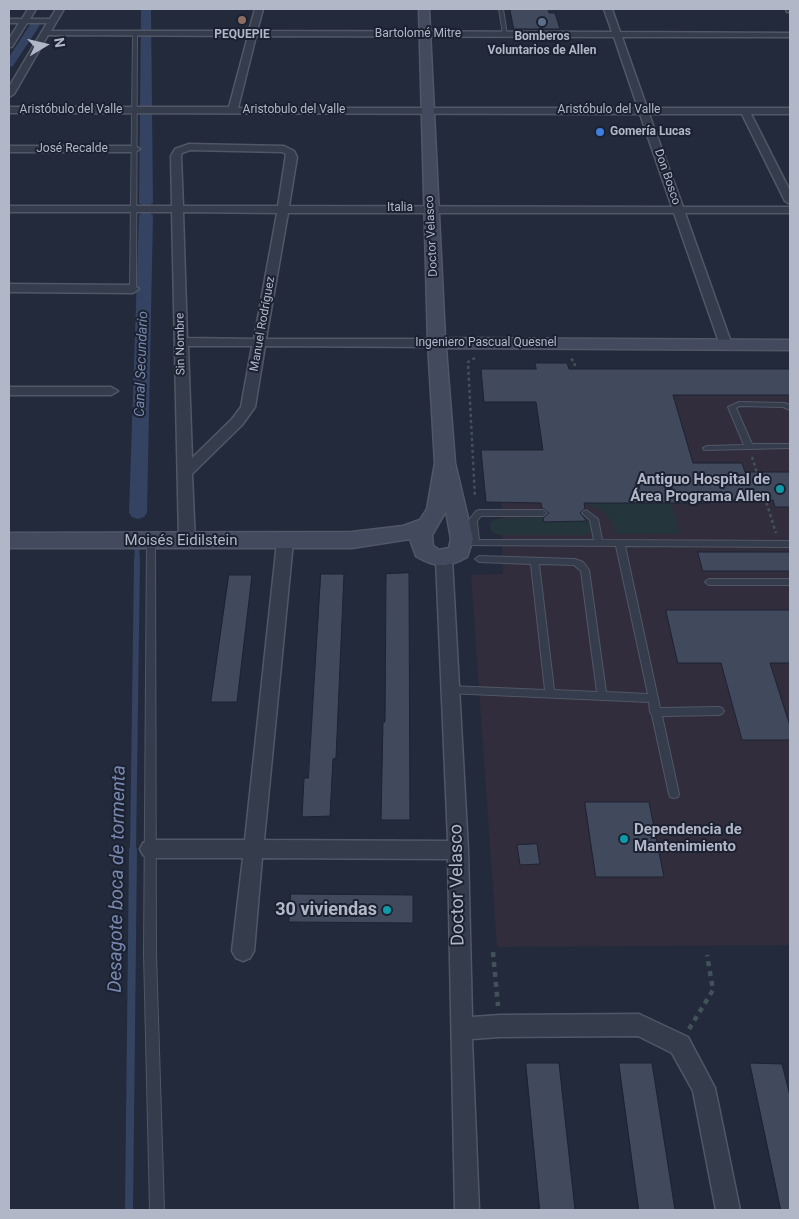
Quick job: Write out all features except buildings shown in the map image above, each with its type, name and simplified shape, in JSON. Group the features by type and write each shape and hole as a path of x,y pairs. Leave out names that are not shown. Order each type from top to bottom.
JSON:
{"main road":[{"name":"Doctor Velasco","path":"424,9 437,343 445,463 466,539"},
{"name":"Ingeniero Pascual Quesnel","path":"437,343 790,345"},
{"name":"Doctor Velasco","path":"435,556 422,547 421,539 423,531 438,509 445,463"},
{"path":"429,524 446,520 454,524 466,539 456,554 435,556"},
{"name":"Moisés Eidilstein","path":"9,540 285,542 352,540 405,533 429,524"},
{"name":"Moisés Eidilstein","path":"352,540 410,547 435,556"}],"street":[{"path":"9,45 32,9"},
{"path":"9,94 60,9"},
{"path":"233,110 259,9"},
{"name":"Don Bosco","path":"608,9 726,345"},
{"path":"9,21 52,21"},
{"name":"Bartolomé Mitre","path":"46,33 790,35"},
{"name":"Aristóbulo del Valle","path":"9,110 160,110"},
{"name":"Aristobulo del Valle","path":"160,110 427,110"},
{"name":"Aristóbulo del Valle","path":"427,110 790,111"},
{"path":"745,111 790,201"},
{"name":"Manuel Rodríguez","path":"182,149 193,147 280,148 289,151 292,157 251,398 244,416 184,474"},
{"name":"José Recalde","path":"9,149 135,149"},
{"name":"Sin Nombre","path":"182,149 176,156 187,541"},
{"name":"Italia","path":"9,209 431,208 790,210"},
{"path":"9,288 133,289"},
{"name":"Ingeniero Pascual Quesnel","path":"181,342 437,343"},
{"path":"9,391 111,391"},
{"path":"243,951 285,542"},
{"name":"Doctor Velasco","path":"435,556 449,690 458,850 467,1210"},
{"path":"150,849 253,851 458,850"},
{"path":"461,1029 500,1026 639,1025 680,1045 704,1088 728,1210"}],"lane":[{"path":"502,9 505,34"},
{"path":"133,289 135,34"},
{"path":"749,447 732,407 739,404 785,405 790,408"},
{"path":"707,448 790,446"},
{"path":"543,513 480,513 473,520 466,539 599,544 681,542 790,544"},
{"path":"586,513 594,519 599,544"},
{"path":"151,541 150,953 157,1210"},
{"path":"620,544 674,794"},
{"path":"479,559 575,562 580,564 585,570 602,695"},
{"path":"535,562 550,694"},
{"path":"709,582 790,582"},
{"path":"449,690 654,698"},
{"path":"655,712 719,711"}],"path":[{"path":"476,358 468,362 468,374 475,497 480,513"},
{"path":"571,359 574,361 575,366"},
{"path":"749,447 779,544"},
{"path":"493,952 500,1026"},
{"path":"680,1045 713,990 707,955"}],"shaded area":[{"path":"535,363 567,363 569,369 790,369 790,945 497,947 471,575 503,574 501,502 486,502 481,450 543,450 536,402 484,402 481,369 536,369"},
{"path":"584,503 671,503 680,534 616,534 609,517 601,510"},
{"path":"543,517 544,522 587,521 590,524 591,532 585,535 502,535 493,533 490,528 491,522 496,519"}],"waterway":[{"name":"Canal Secundario","path":"146,9 146,203"},
{"path":"9,64 35,25"},
{"name":"Canal Secundario","path":"138,513 146,215"},
{"name":"Desagote boca de tormenta","path":"137,549 137,559"},
{"name":"Desagote boca de tormenta","path":"133,852 137,559"},
{"name":"Desagote boca de tormenta","path":"129,1210 133,850"}],"place":[{"name":"PEQUEPIE","path":"242,20"},
{"name":"Bomberos Voluntarios de Allen","path":"542,22"},
{"name":"Gomería Lucas","path":"600,132"},
{"name":"Antiguo Hospital de Área Programa Allen","path":"780,489"},
{"name":"Dependencia de Mantenimiento","path":"624,839"},
{"name":"30 viviendas","path":"387,910"}]}
